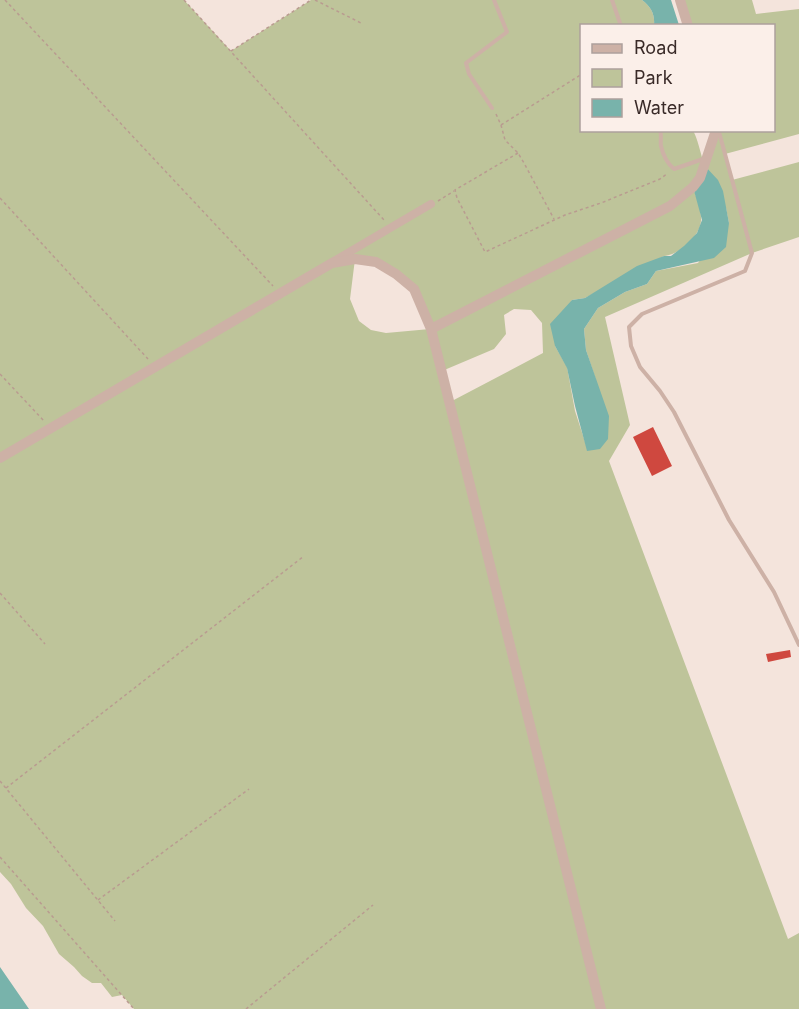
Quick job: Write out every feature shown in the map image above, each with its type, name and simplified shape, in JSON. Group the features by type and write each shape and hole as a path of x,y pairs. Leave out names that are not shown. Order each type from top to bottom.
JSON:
{"street":[{"path":"680,0 687,24"},
{"path":"431,329 670,206 693,187 700,178 716,132"},
{"path":"0,458 431,204"},
{"path":"325,266 355,259 376,262 396,274 414,289 431,329 601,1009"}],"lane":[{"path":"492,108 469,74 466,63 507,32 494,0"},
{"path":"612,0 620,24"},
{"path":"660,132 661,146 674,170 707,158"},
{"path":"718,132 752,254 745,271 642,314 629,327 631,346 640,367 674,412 729,520 774,592 799,645"}],"path":[{"path":"5,0 279,293"},
{"path":"184,0 391,228"},
{"path":"231,51 313,0 363,24"},
{"path":"501,124 580,76"},
{"path":"492,108 501,124 505,140 518,153 555,219"},
{"path":"431,204 518,153"},
{"path":"455,190 485,252 555,219 660,179 674,170"},
{"path":"0,198 155,366"},
{"path":"0,374 51,428"},
{"path":"6,788 304,556"},
{"path":"0,593 45,644"},
{"path":"0,781 115,921"},
{"path":"98,900 249,789"},
{"path":"0,857 134,1009"},
{"path":"246,1009 373,905"}],"green space":[{"path":"0,0 184,0 231,51 311,0 642,0 652,11 654,24 580,24 580,132 693,132 704,164 716,132 775,132 775,24 688,24 680,0 752,0 756,14 799,9 799,134 725,154 732,180 799,162 799,237 752,253 605,317 630,425 609,461 788,939 799,933 799,1009 134,1009 122,995 112,997 101,983 92,983 59,954 43,926 26,908 11,884 0,872","holes":["693,187 726,208 729,223 698,263 656,271 647,284 625,292 598,308 584,329 586,350 596,380 588,451 575,411 567,367 555,346 572,300 585,298 688,244 697,233 701,221 700,208","355,259 396,274 414,289 430,329 386,333 371,330 359,321 350,299","514,309 531,310 542,323 543,353 450,402 442,371 494,349 506,334 504,315"]}],"water":[{"path":"642,0 671,0 679,24 654,24 654,17 648,5"},
{"path":"704,165 718,180 723,191 729,223 726,247 714,258 656,271 647,284 625,292 598,308 584,329 586,350 609,416 608,439 600,449 587,451 567,368 555,346 550,324 572,300 585,298 637,266 664,256 671,256 697,233 702,220 693,187"},
{"path":"0,967 29,1009 0,1009"}],"building":[{"path":"653,427 672,466 652,476 633,437"},
{"path":"790,650 791,657 768,662 766,654"}]}
